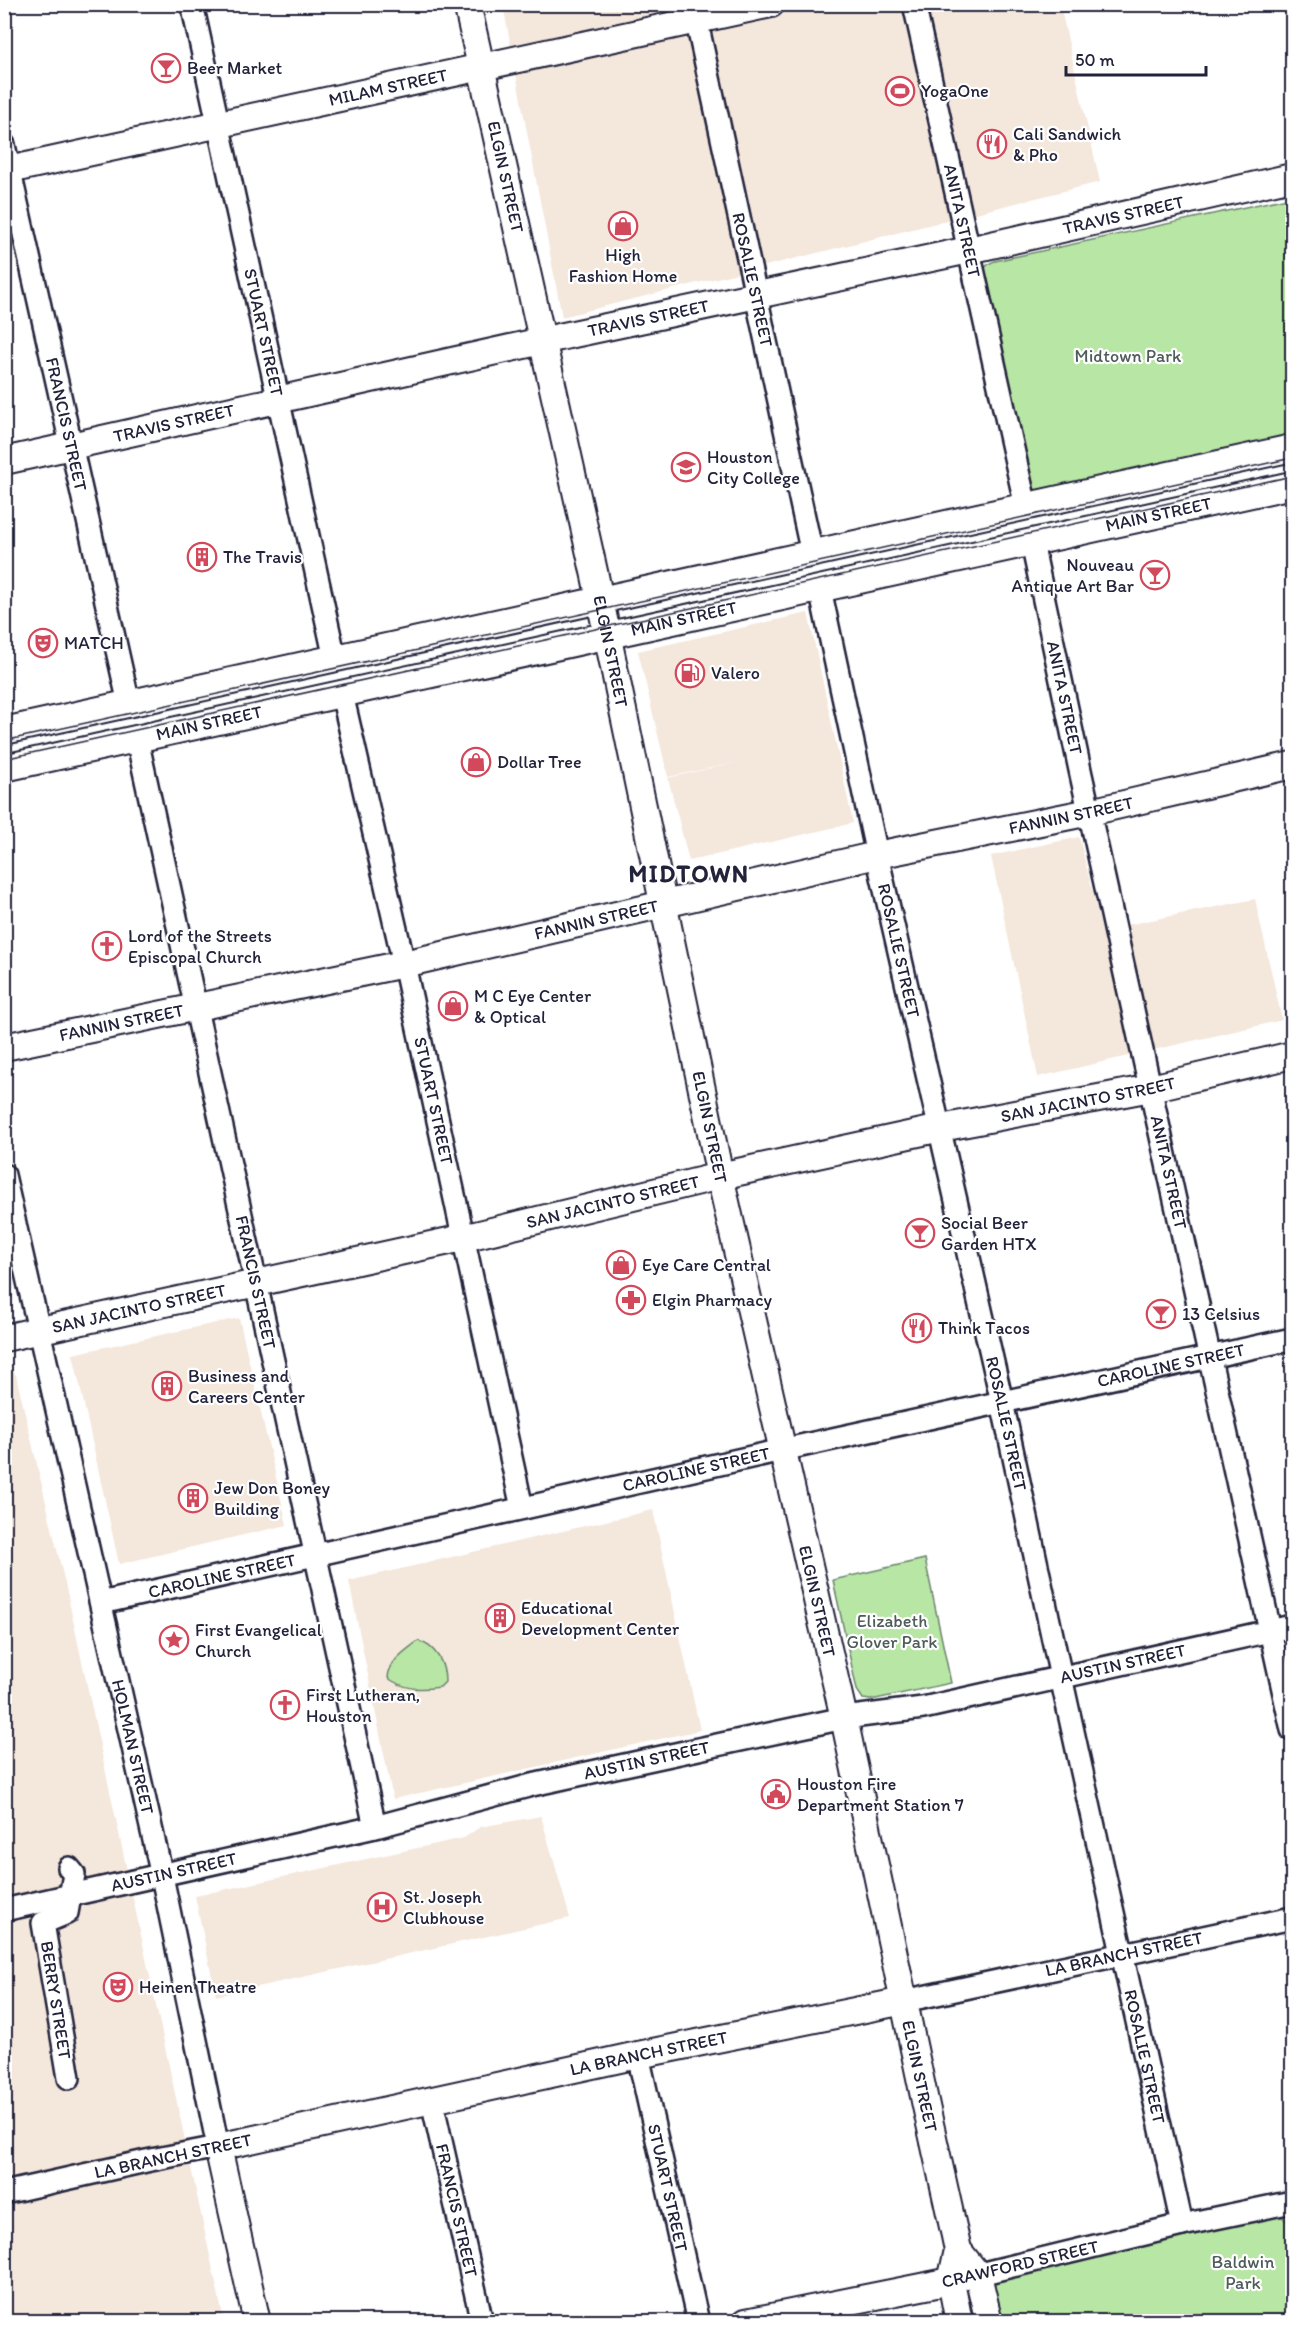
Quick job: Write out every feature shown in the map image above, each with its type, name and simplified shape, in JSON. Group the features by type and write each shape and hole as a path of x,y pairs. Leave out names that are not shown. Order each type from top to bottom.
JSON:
{"main road":[{"name":"ELGIN STREET","path":"467,4 608,636 720,1176 844,1718 958,2250 951,2281 959,2322"},
{"name":"MILAM STREET","path":"7,170 481,68 695,13 771,4"},
{"name":"TRAVIS STREET","path":"4,461 1293,177"},
{"name":"MAIN STREET","path":"4,731 1293,448"},
{"name":"MAIN STREET","path":"4,768 1293,485"},
{"name":"FANNIN STREET","path":"4,1047 404,964 877,855 1090,812 1293,765"},
{"name":"SAN JACINTO STREET","path":"4,1338 463,1238 720,1176 941,1128 1151,1088 1293,1055"},
{"name":"LA BRANCH STREET","path":"218,2147 638,2055 904,2001"},
{"name":"HOLMAN STREET","path":"218,2147 257,2322"},
{"name":"ELGIN STREET","path":"958,2250 978,2275 989,2322"},
{"name":"CRAWFORD STREET","path":"746,2322 951,2281"}],"street":[{"name":"STUART STREET","path":"192,4 334,659"},
{"name":"ANITA STREET","path":"914,4 1026,507"},
{"name":"ROSALIE STREET","path":"695,13 812,554"},
{"name":"FRANCIS STREET","path":"4,145 7,170 129,704"},
{"name":"ANITA STREET","path":"1032,543 1293,1730"},
{"name":"ROSALIE STREET","path":"820,589 877,855 1002,1402 1182,2224"},
{"name":"STUART STREET","path":"342,694 404,964 522,1508"},
{"name":"FRANCIS STREET","path":"137,739 375,1827"},
{"name":"HOLMAN STREET","path":"4,1175 162,1876 218,2147"},
{"name":"CAROLINE STREET","path":"101,1603 782,1450 1293,1339"},
{"name":"AUSTIN STREET","path":"4,1910 375,1827 532,1785 844,1718 923,1708 1293,1626"},
{"path":"69,1868 74,1874 70,1896"},
{"name":"BERRY STREET","path":"69,2078 43,1923 67,1913 70,1896"},
{"name":"LA BRANCH STREET","path":"904,2001 1293,1918"},
{"name":"STUART STREET","path":"638,2055 698,2322"},
{"name":"FRANCIS STREET","path":"432,2101 482,2322"},
{"name":"LA BRANCH STREET","path":"4,2193 218,2147"},
{"name":"CRAWFORD STREET","path":"951,2281 1182,2224 1293,2202"}],"shaded area":[{"path":"883,4 885,11 911,4 1060,5 1100,182 562,317 503,5"},
{"path":"808,613 853,823 689,861 668,778 747,760 668,777 638,651"},
{"path":"1079,837 1102,930 1255,899 1282,1020 1038,1077 991,856"},
{"path":"239,1318 287,1525 119,1564 73,1354"},
{"path":"4,1366 8,1366 16,1375 67,1592 224,2321 5,2321"},
{"path":"653,1510 700,1730 393,1799 349,1581"},
{"name":"St. Joseph Clubhouse","path":"541,1816 570,1918 216,1996 195,1896 464,1838 480,1827"}],"green space":[{"name":"Midtown Park","path":"1292,197 1292,444 1040,494 1029,483 982,277 986,267 995,261"},
{"name":"Elizabeth Glover Park","path":"925,1559 951,1683 871,1700 863,1699 857,1690 833,1580"},
{"path":"418,1641 430,1647 441,1662 445,1682 440,1687 413,1688 400,1685 388,1678 395,1661"},
{"name":"Baldwin Park","path":"1280,2215 1292,2226 1292,2321 995,2321 986,2282 1186,2232"}],"tram line":[{"path":"4,741 1292,458"},
{"path":"4,759 1292,476"}],"place":[{"name":"Beer Market","path":"166,68"},
{"name":"YogaOne","path":"900,91"},
{"name":"Cali Sandwich & Pho","path":"992,144"},
{"name":"High Fashion Home","path":"623,226"},
{"name":"Houston City College","path":"686,467"},
{"name":"The Travis","path":"202,557"},
{"name":"Nouveau Antique Art Bar","path":"1155,575"},
{"name":"MATCH","path":"43,643"},
{"name":"Valero","path":"690,673"},
{"name":"Dollar Tree","path":"476,762"},
{"name":"Lord of the Streets Episcopal Church","path":"107,946"},
{"name":"M C Eye Center & Optical","path":"453,1006"},
{"name":"Social Beer Garden HTX","path":"920,1233"},
{"name":"Eye Care Central","path":"621,1265"},
{"name":"Elgin Pharmacy","path":"631,1300"},
{"name":"13 Celsius","path":"1161,1314"},
{"name":"Think Tacos","path":"917,1328"},
{"name":"Business and Careers Center","path":"167,1386"},
{"name":"Jew Don Boney Building","path":"193,1498"},
{"name":"Educational Development Center","path":"500,1618"},
{"name":"First Evangelical Church","path":"174,1640"},
{"name":"First Lutheran, Houston","path":"285,1705"},
{"name":"Houston Fire Department Station 7","path":"776,1794"},
{"name":"St. Joseph Clubhouse","path":"382,1907"},
{"name":"Heinen Theatre","path":"118,1987"}],"district":[{"name":"MIDTOWN","path":"689,874"}]}
